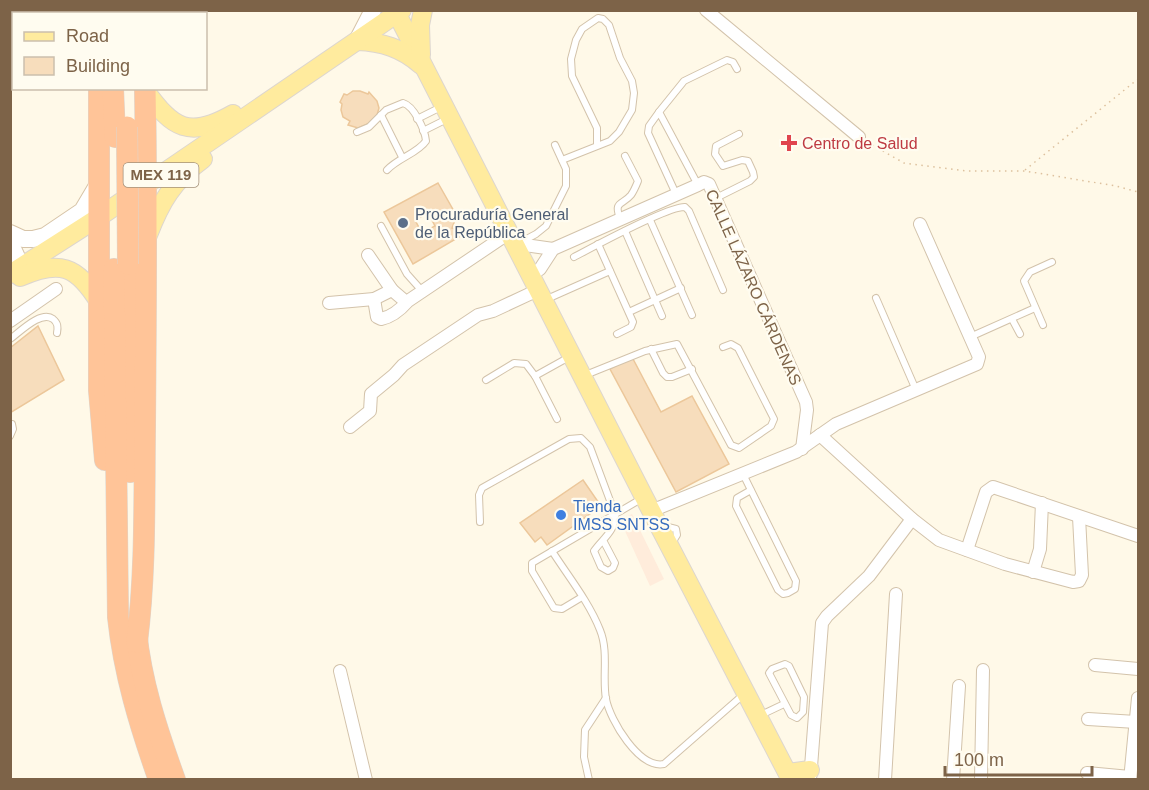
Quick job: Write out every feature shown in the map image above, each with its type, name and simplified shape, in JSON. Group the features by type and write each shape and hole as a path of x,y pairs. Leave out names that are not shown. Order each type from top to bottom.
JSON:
{"highway":[{"path":"99,90 99,302 102,432 116,530"},
{"path":"113,90 121,132 116,530 118,617 133,700 159,780"},
{"path":"121,132 139,90"},
{"path":"137,642 144,548 146,242 146,160 139,90"},
{"path":"100,161 114,173 131,176 139,172 146,160"},
{"path":"99,248 109,242 128,238 146,242"},
{"path":"121,267 133,596 137,642 151,710 175,780"},
{"path":"149,753 151,780"}],"main road":[{"path":"423,10 419,39 423,66"},
{"name":"MEX 119","path":"16,270 239,123 398,12"},
{"path":"398,12 423,66 537,289 789,776 810,775"},
{"path":"357,41 393,46 423,66"},
{"path":"140,90 168,117 177,123 196,129 214,125 264,97 299,81"},
{"path":"146,242 157,210 172,187 239,123"},
{"path":"10,282 40,269 60,267 69,270 86,283 99,302"}],"street":[{"path":"357,41 374,10"},
{"path":"706,10 859,137"},
{"name":"CALLE LÁZARO CÁRDENAS","path":"537,289 540,269 553,249 676,194 704,183 709,184 806,402 807,410 801,449"},
{"path":"10,233 23,239 45,236 82,211 98,184"},
{"path":"651,511 801,449 836,424 975,366 978,357 920,224"},
{"path":"10,242 16,270"},
{"path":"374,299 376,314 381,319 400,309 406,302 423,292 514,242 553,249"},
{"path":"368,255 392,290 406,302"},
{"path":"10,321 56,288"},
{"path":"350,428 370,411 371,394 394,375 403,364 478,315 493,311 537,289"},
{"path":"329,303 374,299 392,290"},
{"path":"820,435 912,519 939,540 1033,572 1073,582 1079,581 1082,575 1079,517"},
{"path":"967,550 986,492 996,487 1138,536"},
{"path":"1033,572 1040,549 1041,503"},
{"path":"810,775 824,620 869,576 912,519"},
{"path":"885,780 896,594"},
{"path":"1095,665 1138,669"},
{"path":"981,780 983,670"},
{"path":"340,672 366,780"},
{"path":"953,780 959,686"},
{"path":"1087,773 1130,778 1138,698"},
{"path":"1088,719 1136,722"}],"lane":[{"path":"562,160 610,141 619,132 632,110 634,93 632,81 620,58 607,21 598,18 582,28 571,58 572,76 597,128 597,146"},
{"path":"676,194 648,133 649,126 687,80 727,60 733,62 737,69"},
{"path":"357,132 369,127 386,110 403,103 409,105 426,138 425,144 402,157 387,170"},
{"path":"417,119 448,111"},
{"path":"423,131 448,111"},
{"path":"659,112 698,185"},
{"path":"381,116 402,157"},
{"path":"716,198 754,177 748,161 742,159 723,166 715,154 716,146 739,134"},
{"path":"514,242 536,234 546,226 566,186 567,176 555,145"},
{"path":"620,218 618,205 630,196 638,181 625,156"},
{"path":"574,257 679,207 687,208 723,290"},
{"path":"650,220 692,315"},
{"path":"381,226 407,274 423,292"},
{"path":"625,231 662,316"},
{"path":"598,244 629,312 632,325 617,334"},
{"path":"1043,325 1025,285 1025,278 1030,272 1052,262"},
{"path":"537,289 610,271"},
{"path":"629,312 681,288"},
{"path":"876,298 916,390"},
{"path":"27,308 36,320"},
{"path":"970,337 1035,308"},
{"path":"10,339 43,317 52,319 58,326 57,333"},
{"path":"1012,319 1020,334"},
{"path":"582,376 651,349 677,344 733,447 742,447 771,426 774,417 738,348 731,344 723,347"},
{"path":"651,349 663,374 667,377 692,369"},
{"path":"535,376 572,356"},
{"path":"486,380 518,362 526,363 557,419"},
{"path":"10,436 13,429 12,424"},
{"path":"480,522 478,499 482,488 575,438 581,438 590,447 615,514 614,523 604,542"},
{"path":"743,474 751,490 796,581 795,589 788,593 783,594 778,590 736,506 737,498 751,490"},
{"path":"582,597 560,610 552,606 531,568 534,561 615,514 651,511"},
{"path":"552,550 582,597 602,636 606,698 619,728 633,748 648,761 659,765 668,761 746,693"},
{"path":"785,664 789,666 804,697 802,714 793,718 784,704 769,673 772,669 785,664"},
{"path":"589,780 584,758 585,730 606,698"},
{"path":"758,717 784,704"}],"path":[{"path":"1025,171 1138,79"},
{"path":"859,137 904,163 966,171 1025,171 1116,186 1138,192"}],"shaded area":[{"path":"632,514 664,579 650,586 620,520"}],"building":[{"path":"353,91 368,94 369,92 377,101 379,108 372,122 358,128 348,125 350,121 343,117 341,110 340,102 344,94 347,95"},
{"name":"Procuraduría General de la República","path":"438,183 459,220 455,220 452,228 466,233 413,264 384,212","holes":["428,213 435,226 422,233 415,220"]},
{"path":"38,326 64,380 10,413 10,348"},
{"path":"632,357 661,412 692,396 729,464 676,492 610,369"},
{"name":"Tienda IMSS SNTSS","path":"583,480 601,506 547,545 541,537 535,542 520,523"}],"place":[{"name":"Centro de Salud","path":"789,143"},
{"name":"Procuraduría General de la República","path":"403,223"},
{"name":"Tienda IMSS SNTSS","path":"561,515"}]}
